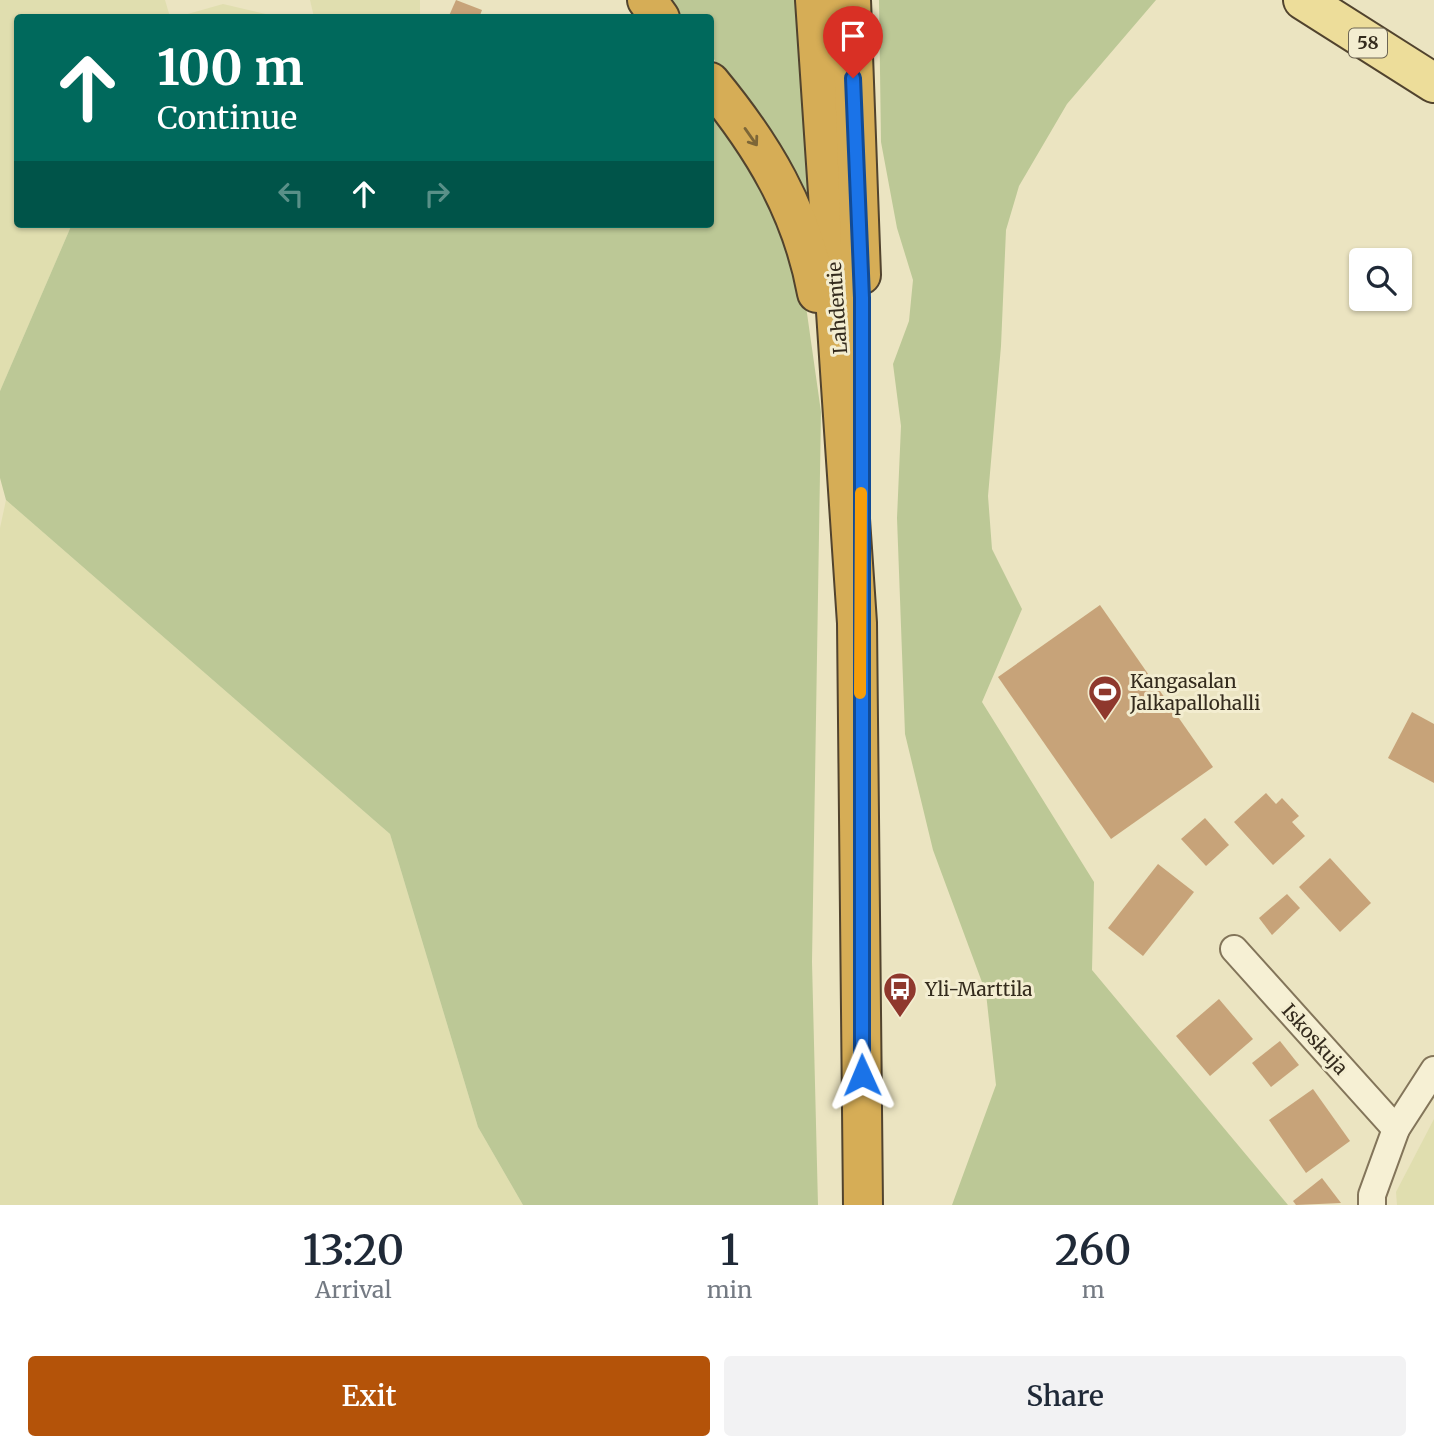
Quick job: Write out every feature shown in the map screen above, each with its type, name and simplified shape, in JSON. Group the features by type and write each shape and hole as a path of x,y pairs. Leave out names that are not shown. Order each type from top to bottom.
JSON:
{"highway":[{"name":"Lahdentie","path":"815,0 860,687 863,1205"},
{"path":"851,0 862,298 860,687"},
{"path":"714,87 773,167 803,233 817,297 835,470 857,623"}],"main road":[{"name":"58","path":"1303,0 1434,83"}],"street":[{"name":"Iskoskuja","path":"1234,949 1396,1129"},
{"path":"1372,1205 1372,1195 1396,1129 1434,1070"}],"shaded area":[{"path":"0,0 165,0 169,14 14,14 14,228 70,228 0,391"},
{"path":"310,0 420,0 420,14 313,14"},
{"path":"223,4 265,14 188,14"},
{"path":"6,500 390,834 478,1127 523,1205 0,1205 0,528"},
{"path":"1434,1119 1434,1205 1397,1205 1396,1192"}],"green space":[{"path":"670,0 795,0 815,222 771,140 714,59 714,14 681,14"},
{"path":"879,0 1156,0 1067,104 1019,186 1006,230 1001,346 988,496 992,549 1022,609 982,702 1094,882 1092,970 1288,1205 952,1205 996,1085 986,993 933,850 905,734 897,518 901,426 893,364 909,321 913,280 897,228 881,142"},
{"path":"714,118 747,160 785,220 803,285 821,412 812,962 818,1205 523,1205 478,1127 390,834 6,500 0,478 0,391 70,228 714,228"}],"building":[{"path":"456,0 482,10 480,14 450,14"},
{"name":"Kangasalan Jalkapallohalli","path":"1100,605 1213,767 1111,839 998,677"},
{"path":"1412,712 1434,724 1434,783 1388,758"},
{"path":"1266,793 1276,804 1282,798 1299,816 1292,822 1305,836 1273,865 1234,822"},
{"path":"1205,818 1229,845 1206,866 1181,839"},
{"path":"1330,858 1371,903 1340,932 1299,887"},
{"path":"1158,864 1194,892 1143,956 1108,928"},
{"path":"1287,894 1300,908 1272,935 1259,918"},
{"path":"1219,999 1253,1039 1210,1076 1176,1036"},
{"path":"1280,1041 1299,1065 1271,1087 1252,1063"},
{"path":"1313,1089 1350,1141 1306,1173 1269,1120"},
{"path":"1322,1178 1341,1203 1296,1205 1293,1201"}],"slow traffic":[{"path":"860,693 861,493"}],"place":[{"name":"Kangasalan Jalkapallohalli","path":"1105,722"},
{"name":"Yli-Marttila","path":"900,1019"}],"route":[{"path":"853,78 862,298 862,1075"}]}
